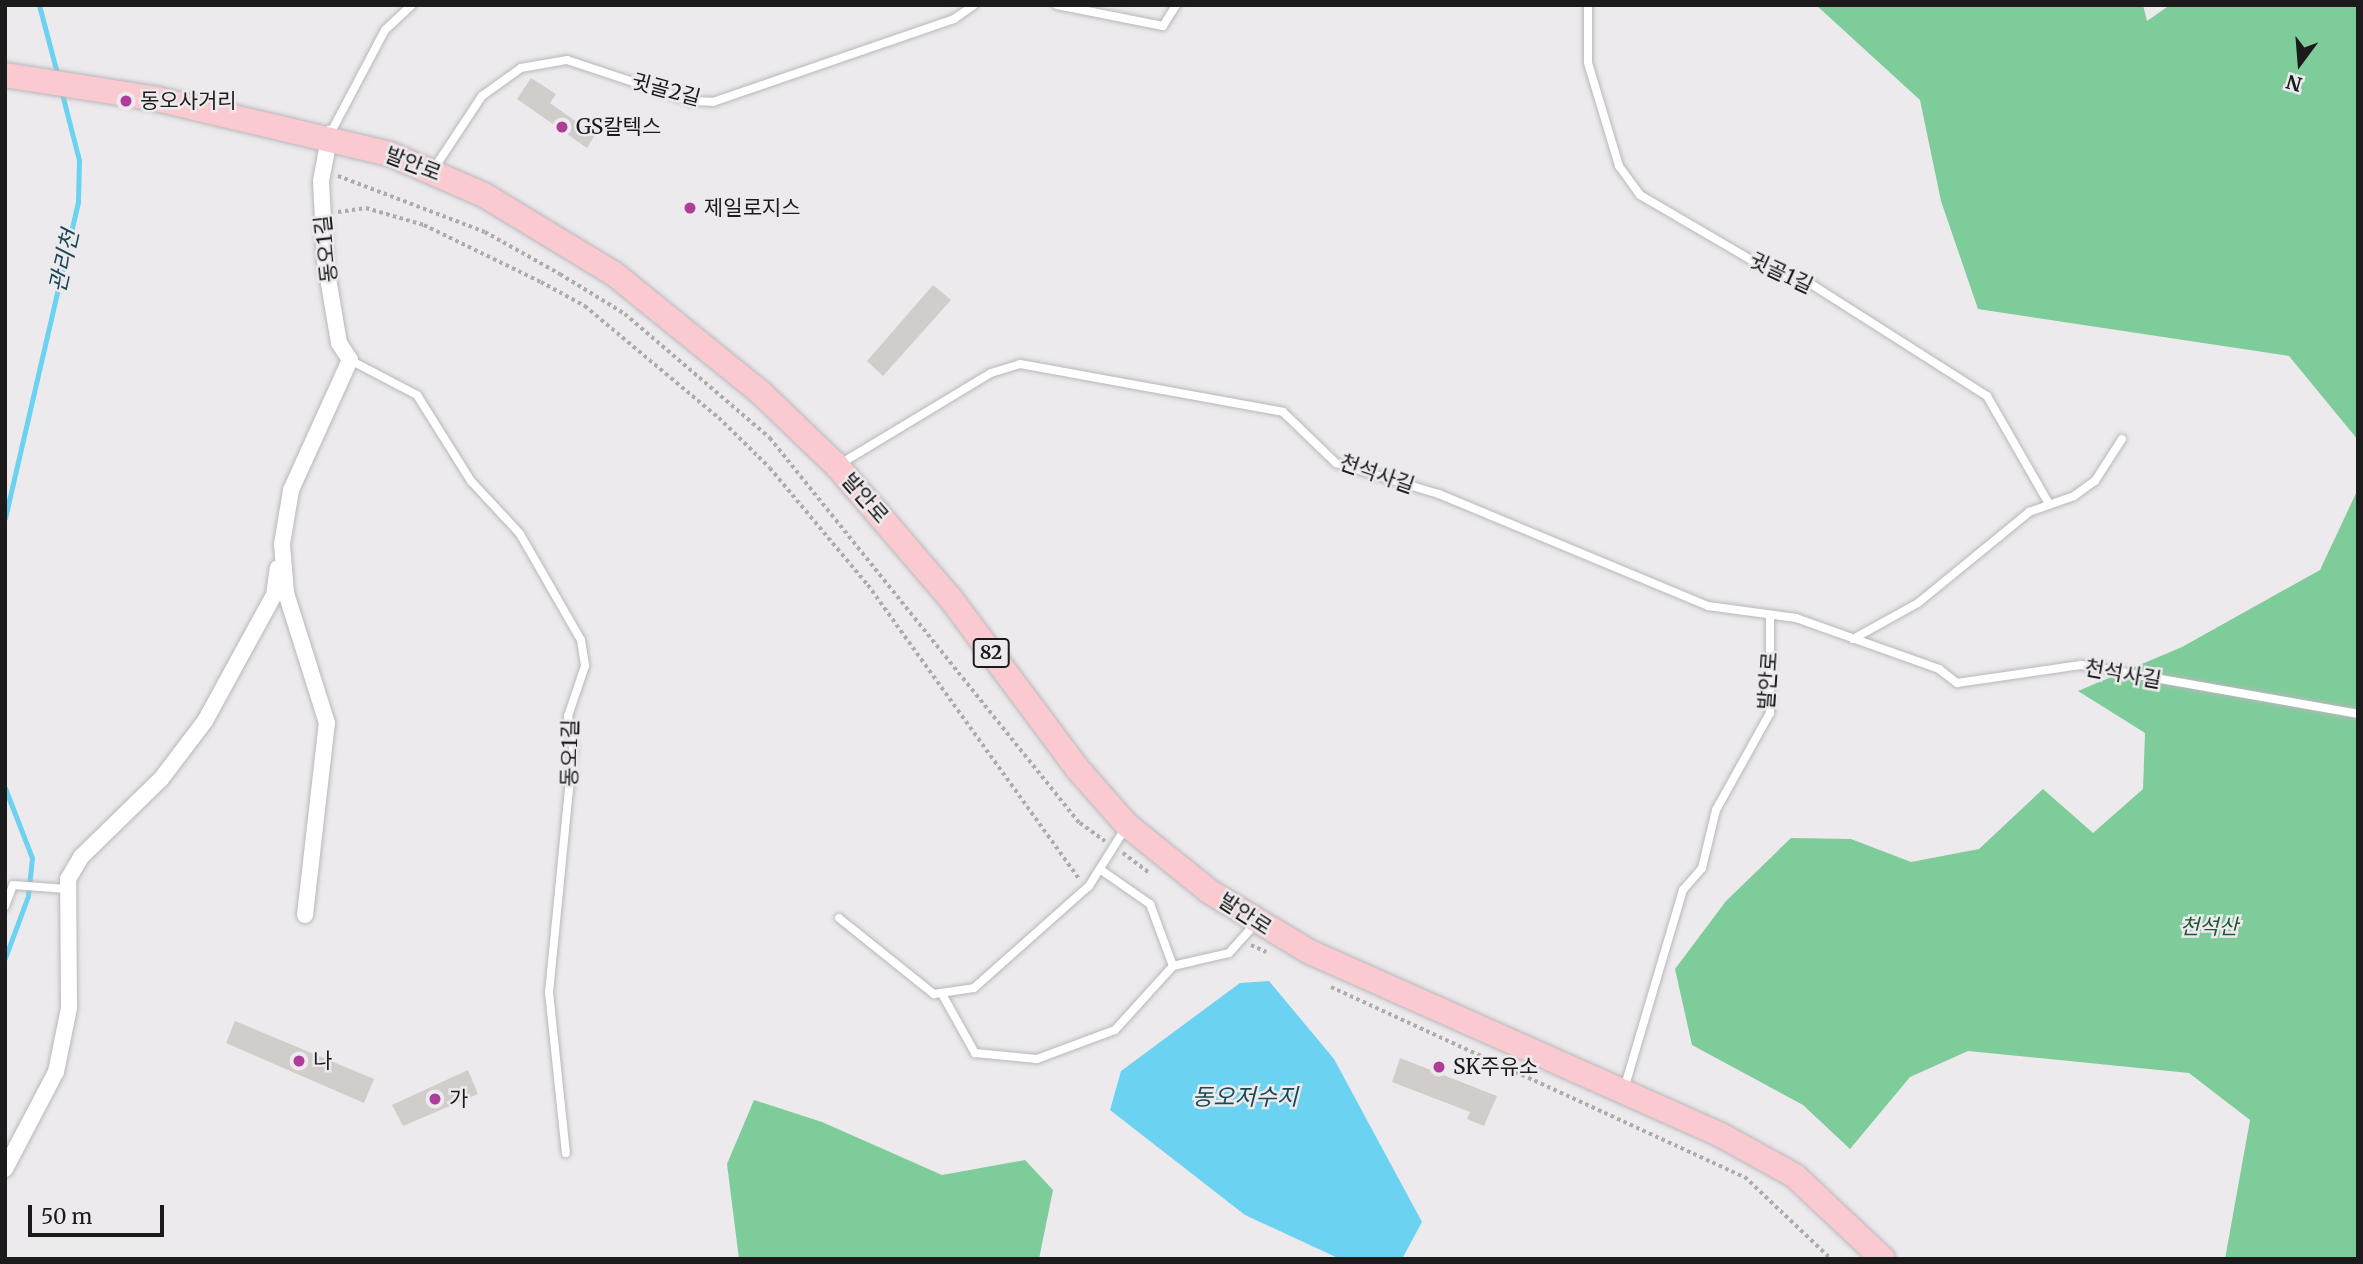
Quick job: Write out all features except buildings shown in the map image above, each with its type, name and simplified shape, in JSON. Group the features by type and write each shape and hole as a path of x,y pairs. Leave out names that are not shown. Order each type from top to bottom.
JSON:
{"main road":[{"name":"발안로","path":"14,76 92,88 330,134 433,170 613,274 761,393 837,466 951,598 1076,767 1127,825 1255,924 1623,1092 1795,1176 1883,1259"}],"street":[{"name":"동오1길","path":"330,134 322,217 339,343 350,360"},
{"path":"5,1169 56,1072 69,1008 66,889 81,857 161,779 205,721 274,595 291,489 350,360"},
{"path":"282,544 286,593 327,723 305,915"}],"lane":[{"path":"330,134 377,41 412,5"},
{"name":"귓골2길","path":"433,170 482,96 521,68 567,61 690,101 713,102 954,19 974,5"},
{"path":"1057,5 1163,26 1176,5"},
{"name":"귓골1길","path":"1587,5 1588,63 1619,166 1640,195 1760,265 1811,284 1987,396 2048,502"},
{"name":"동오1길","path":"350,360 417,395 471,481 520,534 581,640 585,666 568,716 573,748 549,992 566,1153"},
{"name":"천석사길","path":"837,466 991,373 1020,364 1283,412 1336,463 1438,494 1708,606 1770,619 1796,618 1939,669 1957,683 2081,665 2358,713"},
{"path":"1853,639 1918,603 2048,502 2074,496 2095,481 2122,439"},
{"name":"발안로","path":"1623,1092 1683,890 1702,869 1716,810 1770,713 1770,619"},
{"path":"839,918 934,995 974,988 1089,886 1127,825"},
{"path":"1101,870 1150,904 1173,966"},
{"path":"5,906 17,884 42,884 66,889"},
{"path":"942,994 975,1053 1037,1059 1115,1030 1173,966 1229,953 1255,924"}],"path":[{"path":"322,217 366,208 424,225 541,282 585,306 719,418 868,585 1089,886"}],"green space":[{"path":"1816,5 2143,5 2147,21 2170,5 2358,5 2358,440 2289,356 1978,309 1941,201 1920,100"},
{"name":"천석산","path":"2358,489 2358,1259 2225,1259 2250,1120 2189,1073 1968,1051 1910,1077 1850,1149 1803,1105 1692,1045 1675,969 1726,901 1791,838 1851,839 1911,862 1979,849 2043,789 2093,833 2143,789 2145,733 2078,691 2182,647 2320,570"},
{"path":"754,1100 822,1122 942,1175 1025,1160 1053,1190 1039,1259 739,1259 727,1164"}],"water":[{"name":"동오저수지","path":"1269,981 1334,1059 1422,1222 1402,1259 1340,1259 1245,1215 1110,1110 1121,1071 1240,983"}],"waterway":[{"name":"관리천","path":"39,5 58,77"},
{"name":"관리천","path":"5,518 78,201 79,160 61,90"},
{"name":"관리천","path":"5,788 32,858 28,896 5,958"}],"place":[{"name":"동오사거리","path":"126,101"},
{"name":"GS칼텍스","path":"562,127"},
{"name":"제일로지스","path":"690,208"},
{"name":"나","path":"299,1061"},
{"name":"SK주유소","path":"1439,1067"},
{"name":"가","path":"435,1099"}]}
